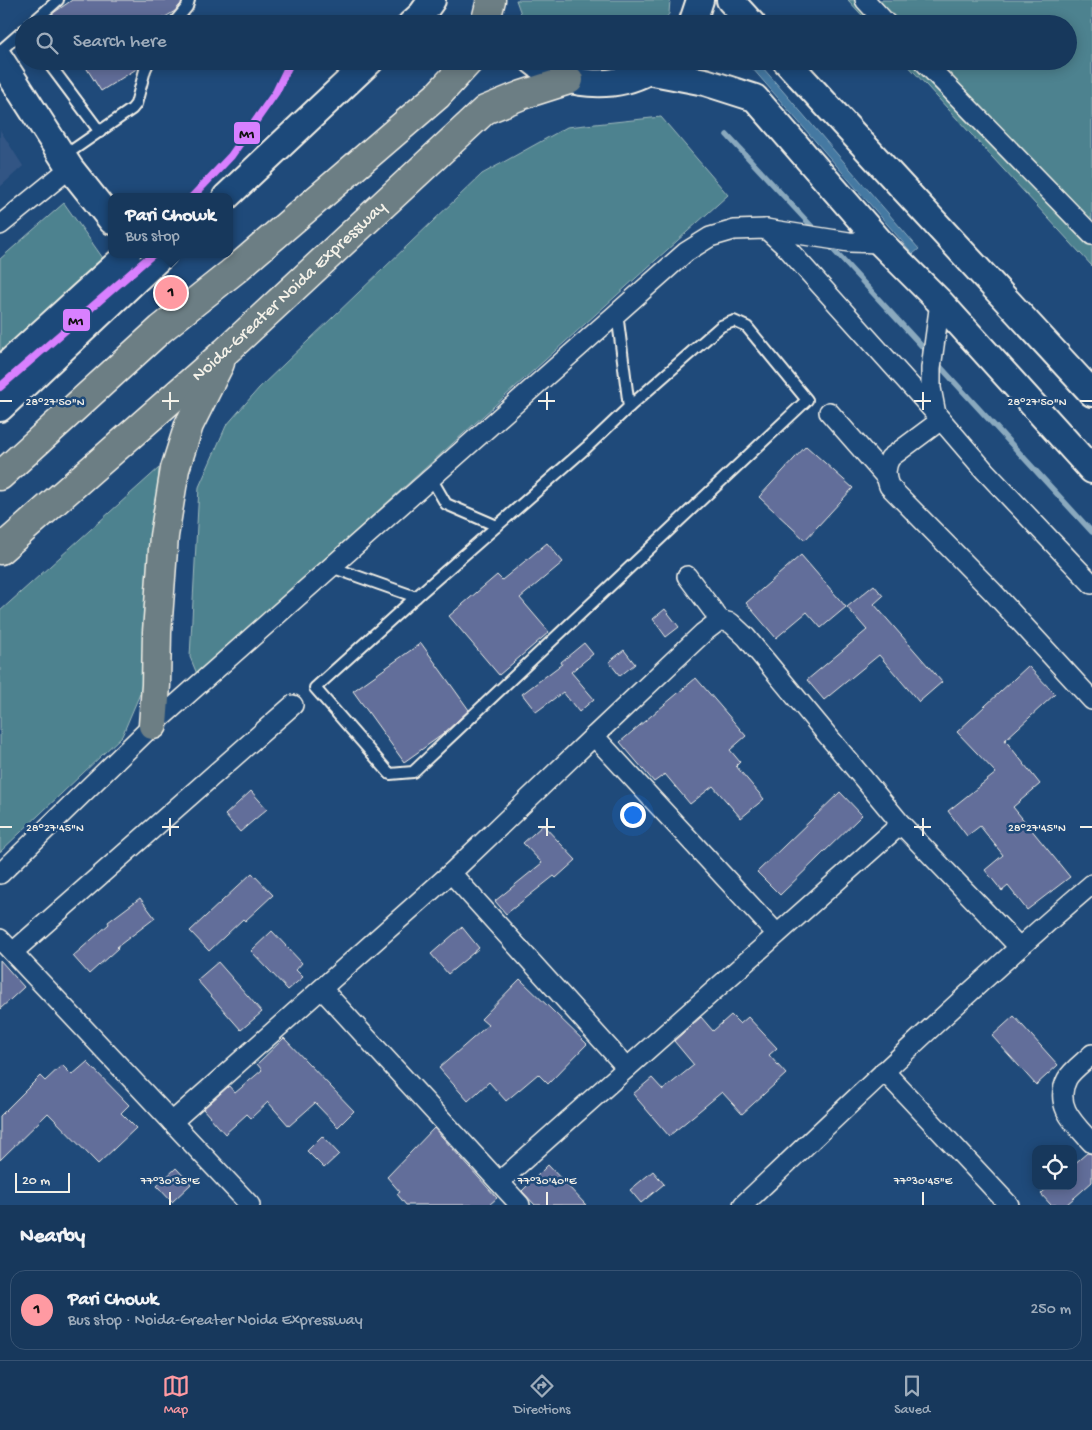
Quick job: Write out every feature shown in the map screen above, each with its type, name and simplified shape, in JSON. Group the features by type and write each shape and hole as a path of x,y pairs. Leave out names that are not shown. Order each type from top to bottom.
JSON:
{"highway":[{"path":"488,15 493,0"},
{"path":"0,476 161,329 235,270 436,96 461,70"},
{"name":"Noida-Greater Noida Expressway","path":"0,550 225,352 485,110 522,95 569,80"},
{"path":"153,725 164,536 175,469 189,425 225,352"}],"main road":[{"path":"421,15 432,0"},
{"path":"493,0 499,15"},
{"path":"695,15 700,0"},
{"path":"730,0 744,15"},
{"path":"0,59 66,162 108,216"},
{"path":"230,193 360,70"},
{"path":"546,70 569,80 596,84 623,81 646,70"},
{"path":"667,70 755,98 881,243 940,302 1092,470"},
{"path":"794,70 1092,394"},
{"path":"0,371 123,258"},
{"path":"127,258 132,283"},
{"path":"0,408 158,258"}],"street":[{"path":"865,0 879,15"},
{"path":"932,70 1092,235"},
{"path":"0,225 66,162"},
{"path":"766,229 786,247 985,471 1092,584"},
{"path":"0,874 153,725 686,252 710,237 734,230 766,229 849,242 881,243"},
{"path":"939,418 931,388 932,359 940,302"},
{"path":"829,412 885,476 889,486 992,591 1092,700"},
{"path":"885,476 886,465 890,458 939,418"},
{"path":"687,576 720,620 731,623 746,637 901,824 1019,947"},
{"path":"172,1122 451,873 703,633 720,620"},
{"path":"250,1205 6,946 293,705"},
{"path":"594,736 777,934"},
{"path":"499,1182 901,824"},
{"path":"451,873 628,1068"},
{"path":"742,1205 1019,947 1092,884"},
{"path":"322,989 520,1205"},
{"path":"1092,1054 1067,1078 1062,1096 1067,1114 1092,1143"},
{"path":"884,1071 1009,1205"}],"lane":[{"path":"41,15 58,0"},
{"path":"181,15 187,7 189,0"},
{"path":"0,51 15,38"},
{"path":"54,70 100,132"},
{"path":"66,162 100,132 132,109 136,104 146,70"},
{"path":"617,313 629,408"},
{"path":"734,321 747,327 807,400 413,772 390,774 315,688 498,526 721,326 734,321"},
{"path":"431,478 446,504 498,526"},
{"path":"331,567 416,597"}],"shaded area":[{"path":"754,70 765,70 919,249 913,254"},
{"path":"0,130 23,166 0,187"}],"green space":[{"path":"516,0 670,0 668,15 521,14"},
{"path":"848,0 1092,0 1092,266 912,70 1077,70 1077,15 862,15"},
{"path":"661,117 728,195 197,674 190,657 199,487 226,426 259,388 482,174 567,127"},
{"path":"64,203 117,278 0,400 0,259"},
{"path":"159,468 148,675 122,736 0,852 0,611"}],"building":[{"path":"72,0 182,0 175,11 169,15 52,14"},
{"path":"88,70 135,70 101,91"},
{"path":"806,446 853,488 805,540 759,497"},
{"path":"547,543 563,562 520,598 549,632 499,675 449,616 497,575 502,580"},
{"path":"801,555 846,607 821,628 807,612 776,638 746,603"},
{"path":"874,585 883,596 874,604 942,682 919,702 879,655 824,700 807,680 867,630 847,607"},
{"path":"665,609 679,627 666,637 653,619"},
{"path":"421,643 469,710 442,735 404,762 353,691"},
{"path":"584,643 593,654 571,672 594,699 579,712 563,692 536,712 522,694 562,664 561,662"},
{"path":"624,650 635,664 620,676 609,662"},
{"path":"1028,666 1055,694 1005,740 1040,784 1013,807 1070,877 1027,910 1008,886 1002,891 985,870 1003,855 980,826 967,836 948,811 996,773 957,732"},
{"path":"696,678 746,736 730,750 740,762 736,766 764,799 741,818 713,786 690,804 665,774 654,782 620,742"},
{"path":"251,791 267,809 240,832 225,815"},
{"path":"840,792 862,815 780,895 757,872"},
{"path":"543,825 576,860 556,878 554,876 506,914 495,901 542,863 523,843"},
{"path":"252,873 273,895 245,921 243,919 209,951 190,931"},
{"path":"140,898 155,918 117,947 89,974 73,956 109,924 108,922"},
{"path":"462,927 479,948 448,974 431,954"},
{"path":"272,931 302,963 296,970 303,977 288,990 251,951"},
{"path":"0,960 24,987 0,1009"},
{"path":"218,962 262,1012 241,1030 197,980"},
{"path":"520,979 587,1044 548,1084 538,1074 506,1101 489,1082 468,1101 439,1068 488,1025 481,1019"},
{"path":"731,1015 740,1024 748,1017 777,1048 769,1055 786,1074 742,1114 722,1092 669,1136 633,1094 652,1078 663,1090 694,1065 674,1041 701,1017 713,1031"},
{"path":"1014,1016 1058,1065 1036,1085 992,1036"},
{"path":"284,1038 354,1111 338,1127 315,1103 289,1126 268,1102 251,1118 247,1114 225,1134 203,1109 229,1086 235,1093 262,1070 257,1064"},
{"path":"87,1062 129,1105 121,1113 136,1128 98,1164 48,1113 0,1160 0,1116 40,1076 45,1081 62,1065 72,1075"},
{"path":"434,1128 497,1198 489,1205 406,1205 397,1194 400,1192 387,1177"},
{"path":"322,1136 339,1154 324,1168 307,1151"},
{"path":"1087,1153 1092,1154 1092,1182 1066,1205 1051,1205 1041,1194 1045,1190 1077,1190 1077,1162"},
{"path":"548,1165 586,1205 535,1205 522,1191"},
{"path":"176,1168 191,1184 172,1202 157,1186"},
{"path":"653,1171 664,1184 641,1203 630,1190"}],"waterway":[{"path":"727,135 816,231"},
{"path":"827,243 929,354"},
{"path":"937,363 1092,532"}],"transit line":[{"name":"M1","path":"196,193 231,156 276,92 287,70"},
{"name":"M1","path":"0,387 148,258"}],"place":[{"name":"Pari Chowk","path":"171,293"}]}
